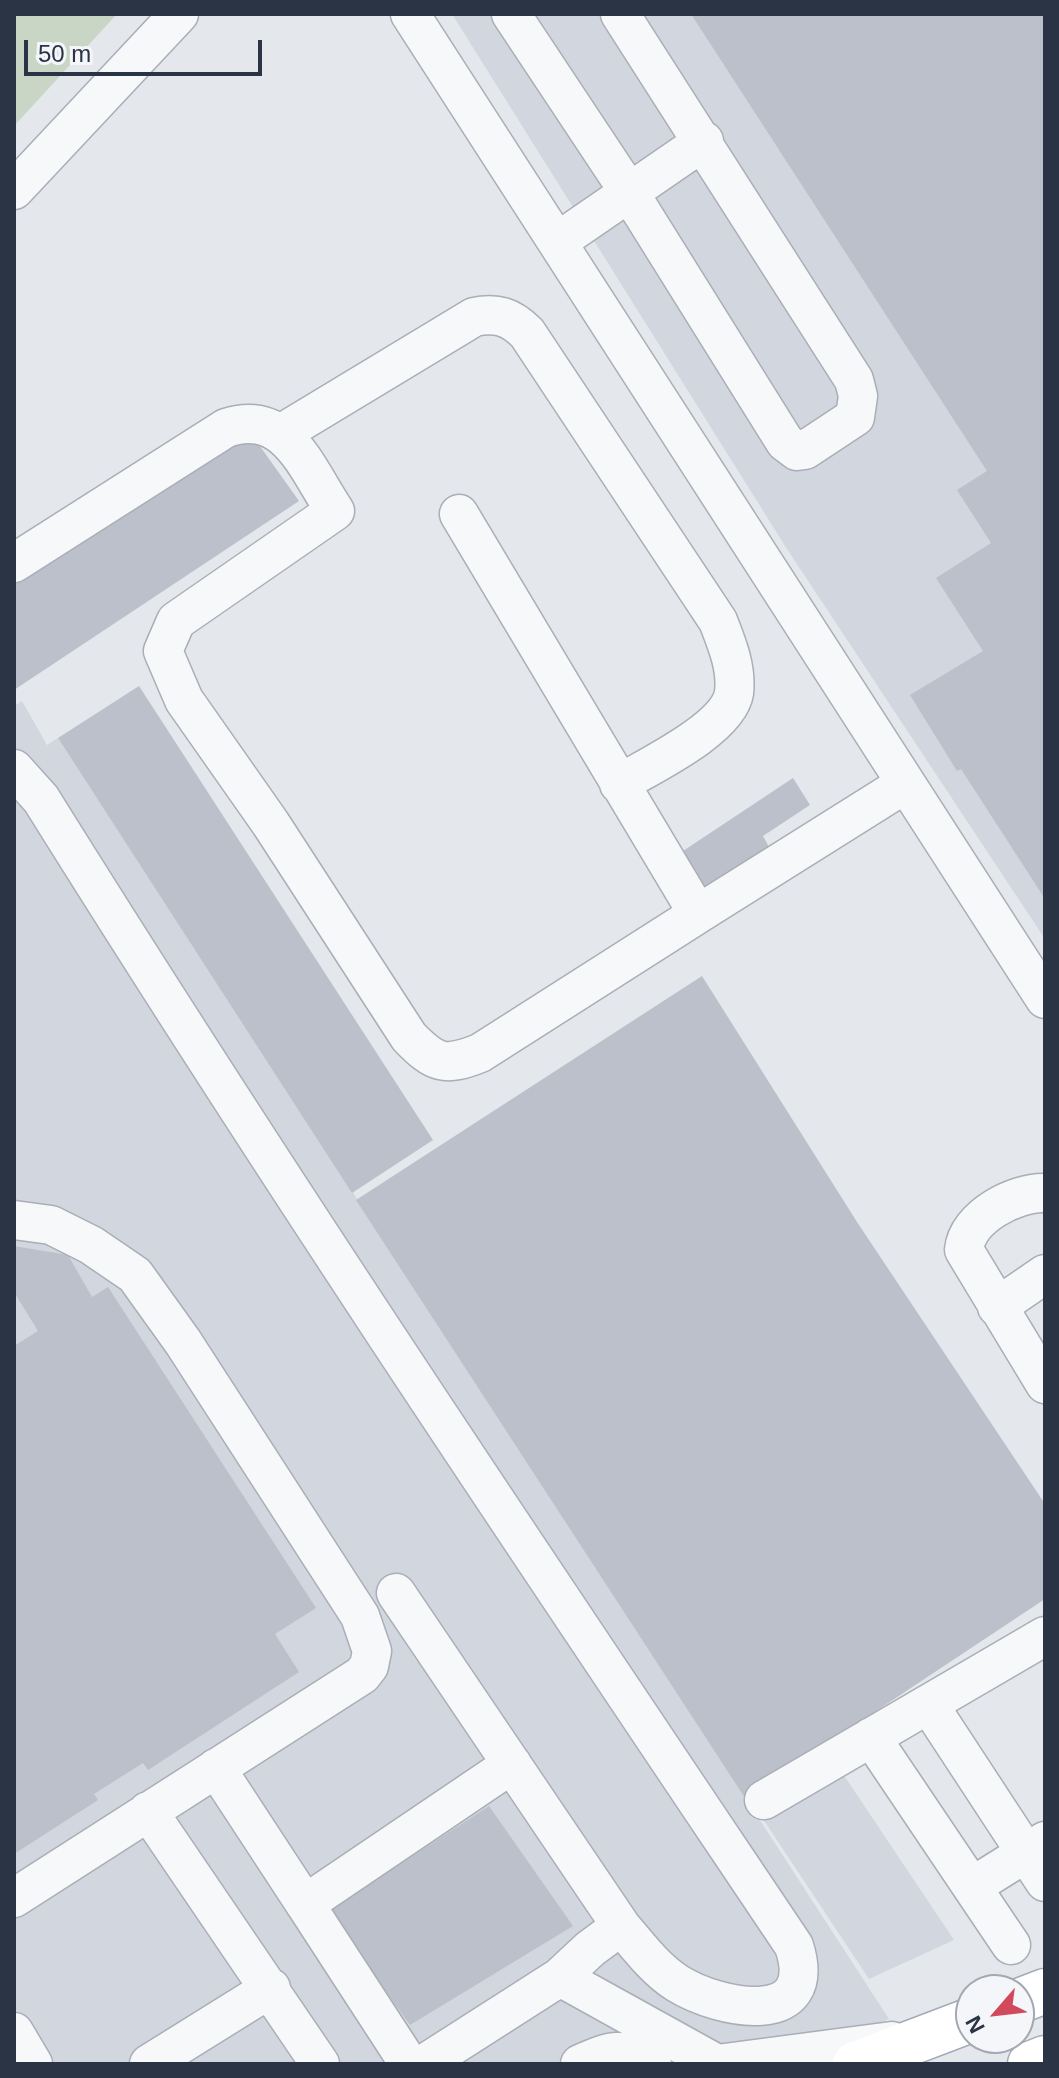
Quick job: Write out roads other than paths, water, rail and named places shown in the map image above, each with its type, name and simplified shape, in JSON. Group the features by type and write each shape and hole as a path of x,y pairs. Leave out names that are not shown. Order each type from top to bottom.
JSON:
{"main road":[{"path":"855,2064 955,2026"},
{"path":"1030,2064 1045,2058"}],"street":[{"path":"14,190 179,14"},
{"path":"410,14 1045,999"},
{"path":"511,14 629,192 785,442 797,451 805,450 850,424 858,408 858,396 847,366 620,14"},
{"path":"557,242 704,141"},
{"path":"282,433 474,317 499,314 516,322 527,333 553,367 710,608 730,653 734,696 724,712 707,730 619,784"},
{"path":"14,563 226,428 255,422 282,433 335,511 176,621 163,651 184,700 271,824 409,1037 438,1061 455,1063 480,1053 905,784"},
{"path":"459,514 698,914"},
{"path":"14,769 41,799 193,1042 458,1448 794,1946 801,1967 798,1983 783,1999 762,2009 694,1993 650,1960 621,1926 396,1593"},
{"path":"1045,1193 1030,1193 1001,1206 977,1224 965,1240 967,1258 1045,1384"},
{"path":"14,1220 51,1225 91,1245 135,1275 270,1474 367,1633 372,1651 369,1666 362,1675 14,1898"},
{"path":"997,1307 1045,1274"},
{"path":"764,1800 1045,1636"},
{"path":"929,1705 1039,1858 973,1886"},
{"path":"871,1737 1011,1945"},
{"path":"305,1904 512,1764"},
{"path":"216,1768 409,2064"},
{"path":"148,1811 320,2064"},
{"path":"424,2064 560,1977 621,1926"},
{"path":"560,1977 717,2064 930,2036"},
{"path":"149,2064 271,1988"},
{"path":"14,2032 33,2064"},
{"path":"580,2064 610,2051 637,2054 652,2064"}]}
